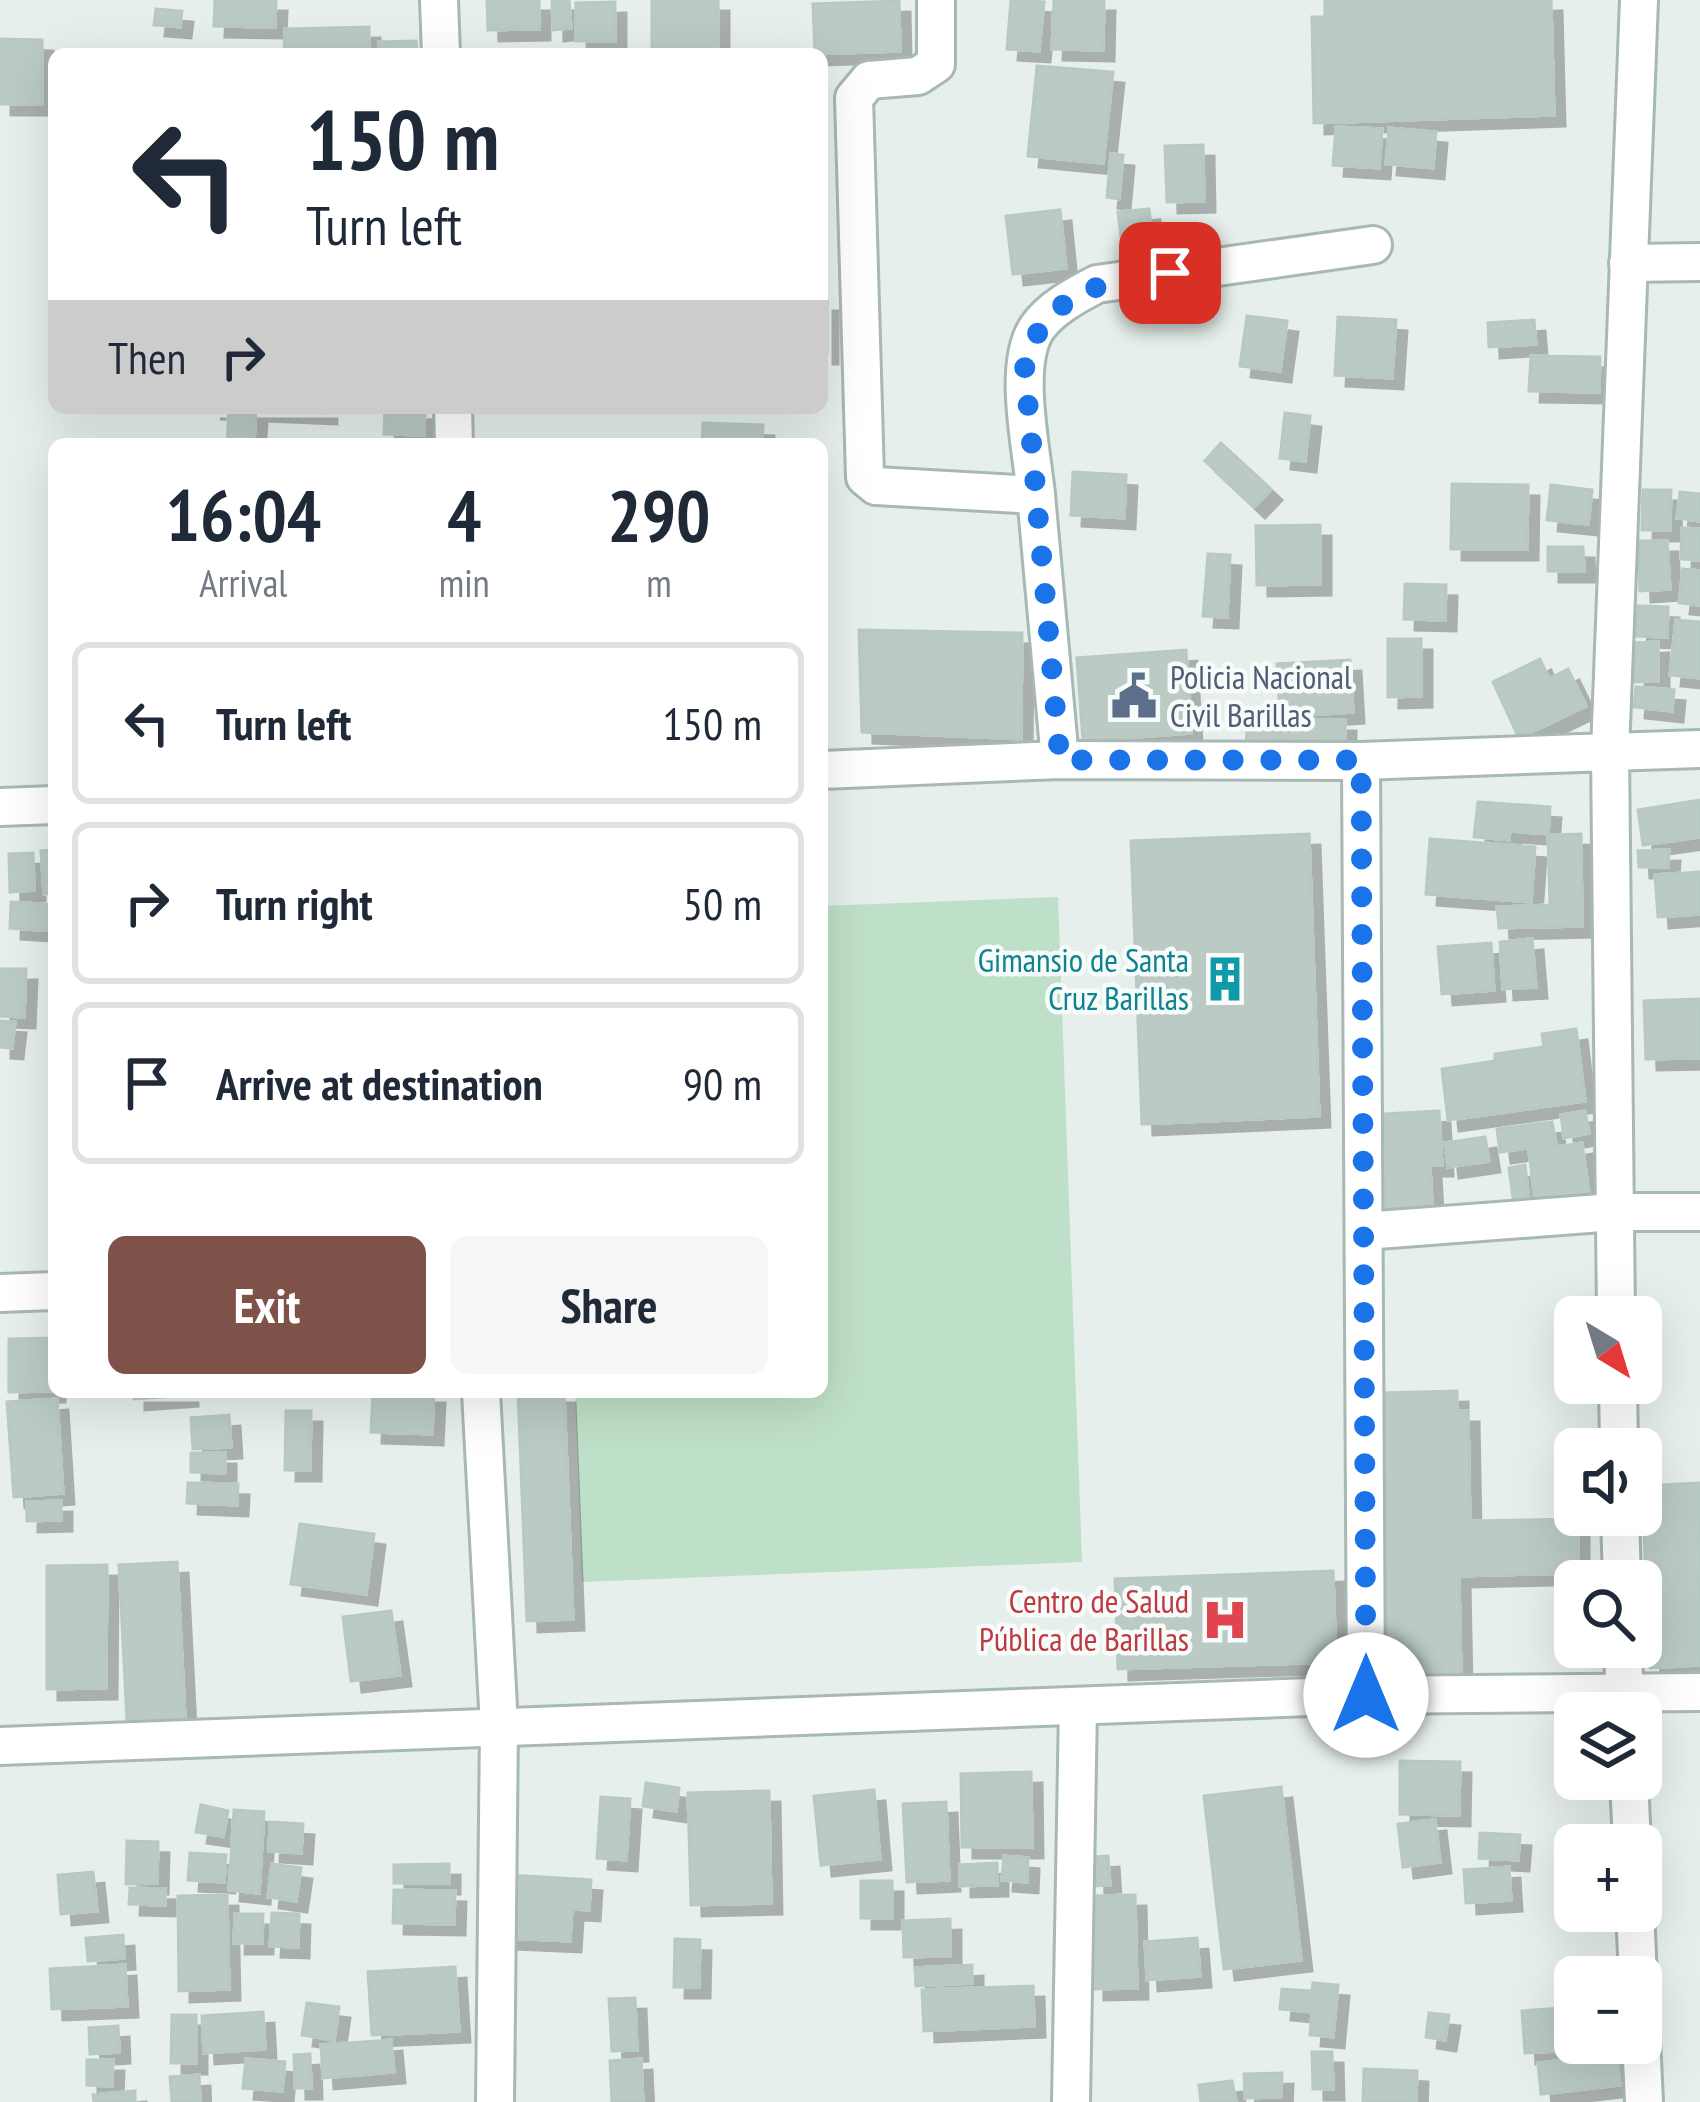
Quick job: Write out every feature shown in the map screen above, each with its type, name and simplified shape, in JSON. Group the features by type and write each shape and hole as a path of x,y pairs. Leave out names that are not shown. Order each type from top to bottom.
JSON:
{"street":[{"path":"439,0 441,48"},
{"path":"936,0 936,64 918,76 869,80 854,98 866,477 876,486 1036,495"},
{"path":"1616,1296 1610,752 1640,0"},
{"path":"1060,760 1024,359 1038,327 1069,298 1097,284 1373,245"},
{"path":"1628,263 1700,262"},
{"path":"828,770 1060,760 1361,760 1700,749"},
{"path":"1361,760 1366,1695"},
{"path":"0,807 48,805"},
{"path":"1364,1231 1614,1212 1700,1212"},
{"path":"0,1293 48,1291"},
{"path":"481,1398 499,1726 495,2102"},
{"path":"1662,1697 1700,1692"},
{"path":"0,1746 1366,1695 1554,1700"},
{"path":"1071,2102 1078,1707"},
{"path":"1642,2064 1644,2102"}],"green space":[{"path":"1058,897 1082,1562 582,1582 575,1398 828,1398 828,906"}],"building":[{"path":"215,0 276,0 275,27 214,26"},
{"path":"487,0 539,0 539,29 488,30"},
{"path":"552,0 569,0 571,28 553,30"},
{"path":"652,0 718,0 718,48 652,48"},
{"path":"1011,0 1044,2 1039,51 1007,49"},
{"path":"1054,0 1104,0 1103,50 1052,49"},
{"path":"1551,0 1554,115 1314,123 1312,17 1325,17 1325,1"},
{"path":"899,1 900,51 828,54 828,48 815,48 813,4"},
{"path":"615,2 615,41 576,41 576,3"},
{"path":"156,9 182,11 180,27 154,25"},
{"path":"369,27 369,48 284,48 285,29"},
{"path":"0,39 42,40 42,104 0,104"},
{"path":"416,41 417,48 379,48 379,42"},
{"path":"1037,66 1113,72 1103,163 1028,156"},
{"path":"1336,127 1382,129 1379,168 1333,165"},
{"path":"1389,128 1436,132 1433,168 1386,164"},
{"path":"1203,145 1204,201 1167,202 1165,146"},
{"path":"1111,154 1123,155 1119,199 1107,197"},
{"path":"1149,209 1156,264 1125,268 1118,212"},
{"path":"1060,210 1066,268 1013,274 1006,216"},
{"path":"1247,316 1287,321 1280,371 1240,366"},
{"path":"1338,317 1396,320 1392,378 1335,375"},
{"path":"1534,320 1536,344 1489,347 1488,323"},
{"path":"1531,356 1600,357 1599,392 1529,391"},
{"path":"1285,413 1310,416 1305,461 1280,458"},
{"path":"229,414 256,414 254,438 227,438"},
{"path":"385,414 425,414 424,435 384,434"},
{"path":"703,423 763,425 762,438 702,438"},
{"path":"1221,443 1271,489 1254,507 1205,461"},
{"path":"1073,472 1126,475 1124,518 1071,515"},
{"path":"1452,484 1528,485 1527,549 1451,549"},
{"path":"1551,485 1592,490 1588,524 1547,520"},
{"path":"1643,490 1671,490 1670,530 1642,530"},
{"path":"1680,492 1700,494 1700,521 1677,518"},
{"path":"1320,525 1320,584 1257,585 1256,526"},
{"path":"1682,528 1700,529 1700,560 1681,559"},
{"path":"1638,541 1667,541 1670,589 1640,591"},
{"path":"1548,547 1583,547 1584,571 1548,571"},
{"path":"1208,554 1230,555 1227,617 1203,616"},
{"path":"1683,569 1700,571 1700,605 1679,603"},
{"path":"1405,584 1446,585 1445,620 1404,619"},
{"path":"1638,606 1668,607 1667,637 1636,636"},
{"path":"1676,620 1700,622 1700,678 1670,675"},
{"path":"859,630 1022,633 1021,739 862,732"},
{"path":"1388,639 1421,639 1421,696 1388,697"},
{"path":"1658,642 1658,681 1634,682 1634,643"},
{"name":"Policia Nacional Civil Barillas","path":"1186,650 1191,733 1083,741 1077,658"},
{"path":"1540,659 1549,679 1568,669 1586,706 1519,738 1493,682"},
{"path":"1350,660 1353,712 1280,717 1277,664"},
{"path":"1636,687 1674,690 1672,711 1634,707"},
{"path":"1247,720 1345,720 1345,757 1246,757"},
{"path":"1700,800 1700,837 1643,845 1638,810"},
{"path":"1478,802 1550,807 1548,834 1510,831 1509,840 1474,837"},
{"name":"Gimansio de Santa Cruz Barillas","path":"1309,834 1319,1116 1142,1124 1131,841"},
{"path":"1581,834 1582,926 1499,928 1497,907 1550,905 1548,835"},
{"path":"1430,839 1535,847 1531,902 1426,894"},
{"path":"48,850 48,894 44,894 41,851"},
{"path":"1669,850 1668,867 1639,867 1638,851"},
{"path":"33,853 34,890 10,892 9,854"},
{"path":"1700,872 1700,914 1658,917 1655,875"},
{"path":"11,902 48,905 48,931 10,928"},
{"path":"1532,939 1536,987 1503,989 1500,942"},
{"path":"1491,943 1494,990 1442,994 1438,947"},
{"path":"0,969 26,969 24,1017 0,1016"},
{"path":"1700,999 1700,1058 1646,1059 1644,1001"},
{"path":"0,1021 15,1022 12,1048 0,1047"},
{"path":"1576,1029 1585,1101 1448,1120 1442,1069 1544,1047 1542,1034"},
{"path":"1439,1111 1442,1165 1430,1165 1433,1220 1373,1224 1366,1115"},
{"path":"1585,1111 1589,1133 1564,1138 1561,1115"},
{"path":"1552,1122 1556,1144 1500,1152 1497,1129"},
{"path":"1485,1137 1489,1161 1448,1167 1445,1143"},
{"path":"1582,1143 1590,1201 1536,1209 1529,1151"},
{"path":"1525,1165 1530,1209 1515,1211 1509,1168"},
{"path":"48,1338 48,1391 9,1392 9,1339"},
{"path":"1457,1391 1457,1411 1468,1411 1470,1521 1554,1519 1554,1536 1578,1536 1578,1560 1554,1560 1554,1574 1459,1576 1461,1677 1385,1679 1381,1393"},
{"path":"373,1398 434,1398 432,1434 371,1432"},
{"path":"518,1398 564,1398 573,1619 527,1621"},
{"path":"57,1399 63,1493 14,1497 7,1402"},
{"path":"286,1411 311,1411 310,1470 285,1470"},
{"path":"229,1415 231,1447 193,1449 191,1418"},
{"path":"191,1453 225,1453 225,1473 191,1472"},
{"path":"188,1483 238,1484 237,1505 187,1503"},
{"path":"1700,1483 1700,1665 1662,1667 1662,1560 1645,1560 1644,1536 1662,1536 1662,1485"},
{"path":"61,1501 61,1520 27,1521 27,1502"},
{"path":"300,1524 374,1534 366,1594 291,1584"},
{"path":"177,1562 186,1736 128,1739 119,1565"},
{"path":"107,1565 106,1688 47,1689 47,1566"},
{"name":"Centro de Salud Pública de Barillas","path":"1333,1571 1336,1662 1118,1669 1115,1579"},
{"path":"391,1611 400,1675 351,1681 343,1617"},
{"path":"1400,1761 1460,1762 1459,1815 1400,1814"},
{"path":"1031,1772 1032,1847 962,1847 961,1774"},
{"path":"646,1783 679,1788 676,1811 643,1806"},
{"path":"1281,1787 1301,1960 1224,1969 1204,1796"},
{"path":"874,1790 880,1859 821,1865 814,1796"},
{"path":"769,1791 771,1903 691,1905 688,1793"},
{"path":"601,1797 630,1799 626,1860 597,1858"},
{"path":"946,1802 949,1880 907,1882 903,1804"},
{"path":"201,1805 228,1811 223,1836 196,1832"},
{"path":"234,1810 264,1812 259,1893 229,1890"},
{"path":"1435,1820 1440,1862 1403,1867 1398,1824"},
{"path":"270,1822 303,1824 301,1853 269,1851"},
{"path":"1480,1833 1520,1835 1518,1860 1479,1858"},
{"path":"127,1841 158,1842 157,1883 126,1884"},
{"path":"190,1853 226,1855 224,1882 188,1880"},
{"path":"1004,1856 1028,1858 1027,1882 1002,1880"},
{"path":"1108,1856 1110,1885 1094,1886 1093,1857"},
{"path":"997,1863 997,1885 960,1886 960,1865"},
{"path":"272,1864 301,1868 296,1901 268,1897"},
{"path":"449,1864 449,1883 394,1883 394,1865"},
{"path":"1509,1867 1511,1900 1466,1903 1464,1870"},
{"path":"93,1872 97,1911 61,1914 58,1875"},
{"path":"509,1875 591,1880 589,1910 572,1909 570,1941 505,1938"},
{"path":"861,1881 892,1881 892,1918 861,1918"},
{"path":"130,1888 165,1889 165,1905 129,1904"},
{"path":"394,1890 455,1891 454,1924 393,1923"},
{"path":"227,1895 229,1989 179,1991 178,1896"},
{"path":"1135,1895 1137,1988 1093,1989 1092,1896"},
{"path":"272,1913 299,1914 298,1947 270,1946"},
{"path":"235,1914 263,1914 262,1943 234,1943"},
{"path":"950,1919 950,1956 904,1957 903,1921"},
{"path":"123,1935 124,1958 88,1961 86,1938"},
{"path":"1197,1938 1200,1976 1147,1980 1145,1942"},
{"path":"675,1939 700,1940 699,1987 674,1987"},
{"path":"125,1965 127,2006 52,2009 50,1969"},
{"path":"972,1965 972,1983 916,1986 915,1968"},
{"path":"455,1967 459,2031 372,2035 368,1972"},
{"path":"1313,1983 1338,1985 1333,2037 1310,2035 1312,2012 1280,2009 1282,1989 1312,1991"},
{"path":"1033,1986 1034,2026 924,2031 922,1990"},
{"path":"635,1998 637,2050 612,2051 609,1999"},
{"path":"307,2003 339,2007 334,2040 302,2035"},
{"path":"1554,2009 1554,2051 1525,2053 1522,2011"},
{"path":"263,2012 265,2049 204,2053 202,2016"},
{"path":"1429,2013 1449,2015 1445,2040 1426,2037"},
{"path":"172,2015 196,2015 196,2063 171,2063"},
{"path":"118,2026 119,2052 90,2054 89,2028"},
{"path":"391,2040 394,2072 323,2078 321,2045"},
{"path":"1312,2052 1332,2052 1333,2089 1313,2089"},
{"path":"310,2054 311,2088 295,2088 294,2055"},
{"path":"246,2059 285,2062 282,2091 243,2088"},
{"path":"641,2059 643,2102 612,2102 610,2061"},
{"path":"87,2060 113,2060 112,2086 87,2085"},
{"path":"1538,2063 1617,2064 1620,2085 1541,2094"},
{"path":"1364,2069 1417,2071 1416,2102 1363,2102"},
{"path":"1282,2073 1281,2097 1245,2098 1244,2074"},
{"path":"199,2075 200,2102 172,2102 170,2077"},
{"path":"1232,2081 1236,2102 1201,2102 1199,2085"},
{"path":"135,2091 135,2102 94,2102 93,2095"}],"place":[{"name":"Policia Nacional Civil Barillas","path":"1134,696"},
{"name":"Gimansio de Santa Cruz Barillas","path":"1225,979"},
{"name":"Centro de Salud Pública de Barillas","path":"1225,1620"}],"route":[{"path":"1170,273 1097,284 1069,298 1038,327 1024,359 1060,760 1361,760 1366,1695"}]}
